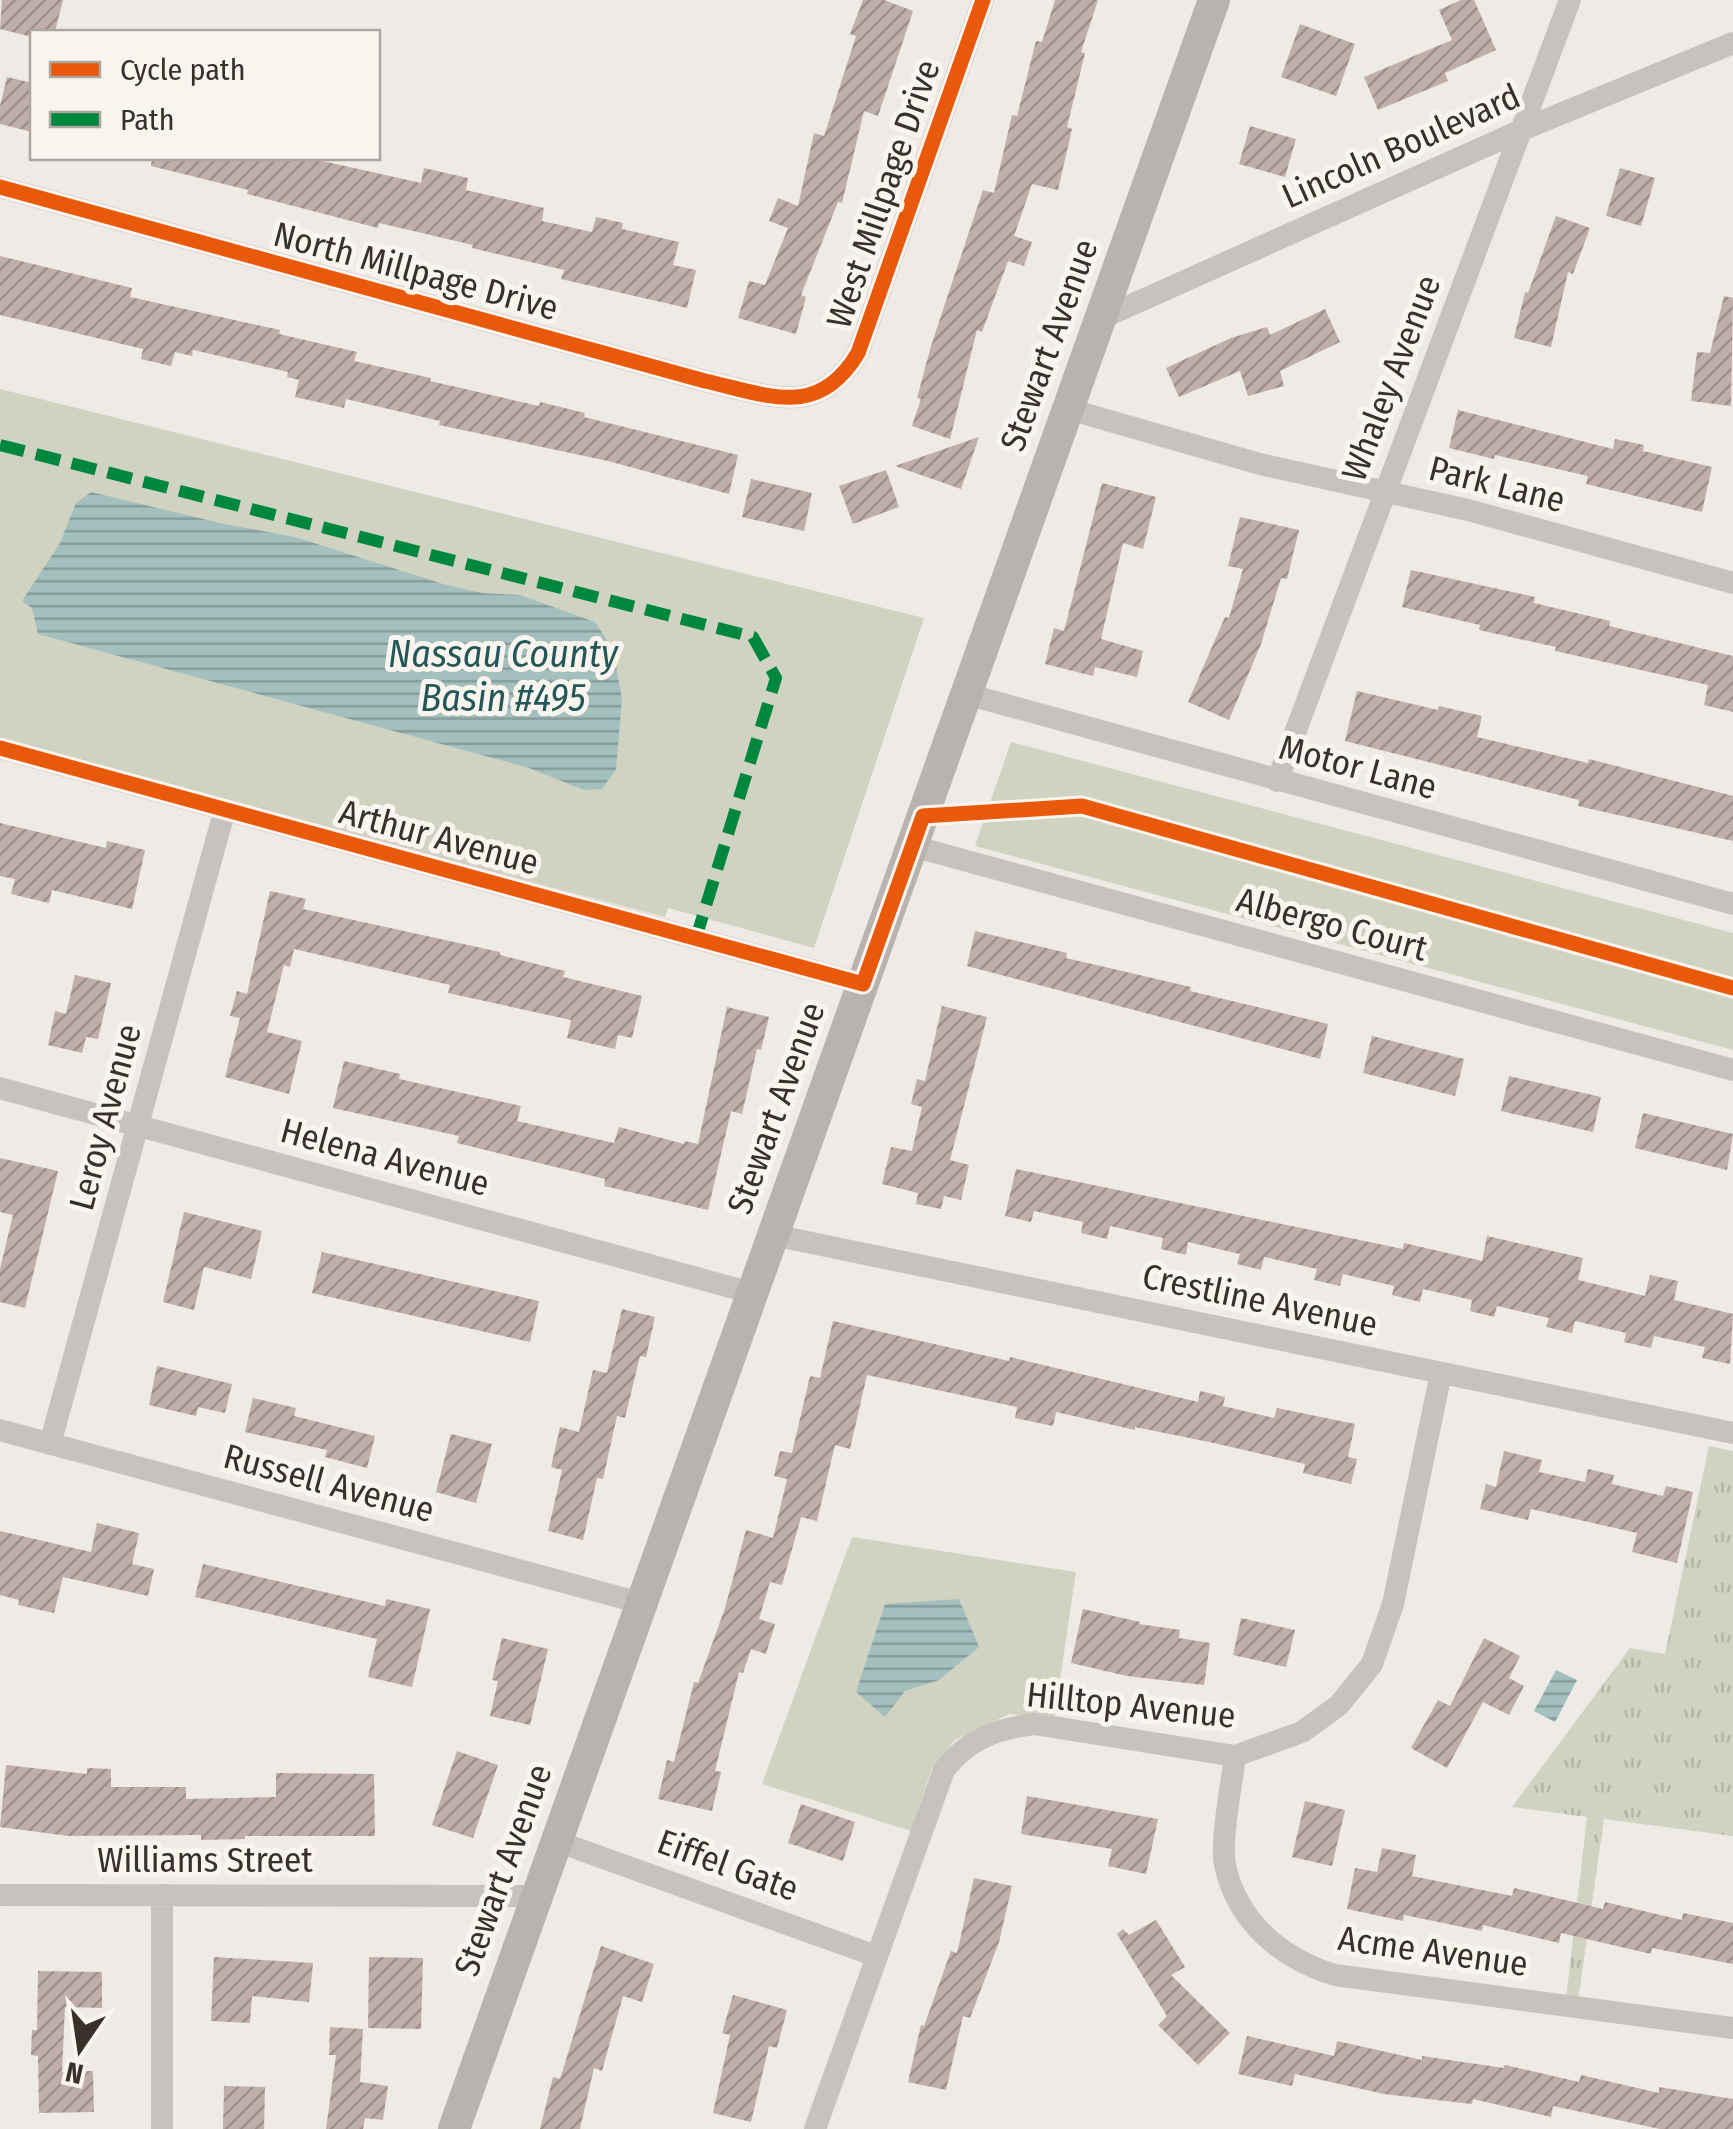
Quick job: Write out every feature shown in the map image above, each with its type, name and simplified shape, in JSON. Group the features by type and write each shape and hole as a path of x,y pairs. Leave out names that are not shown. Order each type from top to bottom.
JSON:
{"main road":[{"name":"Stewart Avenue","path":"454,2129 1214,0"}],"street":[{"name":"West Millpage Drive","path":"819,392 830,388 847,372 858,353 983,0"},
{"name":"Whaley Avenue","path":"1278,781 1570,0"},
{"name":"Lincoln Boulevard","path":"1100,320 1524,129 1733,43"},
{"name":"North Millpage Drive","path":"0,187 706,381 780,397 819,392"},
{"name":"Park Lane","path":"1068,409 1260,464 1468,510 1732,580"},
{"name":"Motor Lane","path":"966,694 1733,904"},
{"name":"Arthur Avenue","path":"0,748 863,984"},
{"name":"Leroy Avenue","path":"50,1444 225,809"},
{"name":"Albergo Court","path":"912,846 1733,1070"},
{"name":"Helena Avenue","path":"0,1088 752,1293"},
{"name":"Crestline Avenue","path":"773,1235 1733,1433"},
{"name":"Hilltop Avenue","path":"816,2129 944,1770 955,1755 978,1737 1034,1724 1235,1756 1302,1732 1339,1705 1372,1664 1393,1604 1441,1372"},
{"name":"Russell Avenue","path":"0,1430 640,1603"},
{"name":"Acme Avenue","path":"1235,1756 1224,1862 1238,1900 1265,1938 1308,1967 1335,1975 1733,2028"},
{"name":"Eiffel Gate","path":"556,1841 876,1956"},
{"path":"162,1894 162,2129"},
{"name":"Williams Street","path":"0,1895 535,1896"}],"green space":[{"path":"0,389 924,618 814,948 668,908 665,917 0,742"},
{"path":"1011,742 1733,933 1733,1050 975,846"},
{"path":"1709,1446 1733,1451 1733,1836 1604,1819 1578,2001 1566,1999 1587,1817 1512,1807 1630,1648 1665,1654"},
{"path":"852,1537 1076,1572 1054,1720 1010,1714 955,1740 932,1768 911,1831 762,1784"}],"water":[{"name":"Nassau County Basin #495","path":"91,492 295,537 443,584 482,593 520,595 595,622 613,649 622,699 616,769 602,789 584,790 529,768 38,634 32,608 22,601 60,543 76,503"},
{"path":"959,1599 979,1647 939,1680 905,1691 885,1717 856,1692 885,1604"},
{"path":"1556,1670 1577,1680 1555,1722 1534,1711"}],"building":[{"path":"2,0 63,0 56,30 30,30 30,36 0,29"},
{"path":"863,0 884,0 913,11 878,116 864,111 842,203 838,202 801,295 806,297 796,334 738,318 749,281 765,285 788,228 769,221 778,198 798,206 814,133 824,136 856,36 850,34"},
{"path":"1055,0 1098,0 1081,52 1085,53 1067,127 1072,129 1058,190 1032,184 1014,236 1032,242 1024,266 1008,261 982,332 977,330 950,439 912,426 921,399 917,398 983,190 994,193 1012,115 1017,116 1036,41 1042,42"},
{"path":"1461,0 1474,0 1496,50 1445,73 1448,81 1378,110 1364,77 1452,40 1439,10"},
{"path":"1300,24 1355,44 1336,96 1281,77"},
{"path":"7,77 30,83 30,132 0,124"},
{"path":"1250,126 1296,139 1285,177 1239,164"},
{"path":"152,160 318,160 421,183 424,168 468,178 466,190 544,208 542,221 592,232 596,217 623,223 622,229 679,242 673,265 696,270 687,308 561,279 564,270 472,248 473,245 379,223 378,228 151,166"},
{"path":"1620,168 1655,178 1641,226 1606,216"},
{"path":"1556,216 1590,228 1573,274 1568,272 1551,347 1514,338 1525,292 1528,293"},
{"path":"0,256 132,288 130,297 280,330 279,334 357,352 354,361 539,406 540,402 585,413 584,417 738,455 729,494 346,399 344,408 295,397 299,380 287,377 288,372 193,350 192,356 175,352 171,366 141,359 143,349 0,315"},
{"path":"1724,296 1733,298 1731,406 1691,401 1697,352 1710,353"},
{"path":"1325,309 1340,342 1280,371 1284,386 1248,396 1240,371 1179,397 1166,368 1231,338 1267,327 1270,335"},
{"path":"1458,410 1613,449 1615,439 1644,445 1643,451 1712,467 1702,512 1586,484 1588,476 1449,448"},
{"path":"979,437 961,489 895,466"},
{"path":"886,470 899,507 853,524 839,486"},
{"path":"751,479 812,493 804,531 742,517"},
{"path":"1102,483 1156,497 1143,549 1123,543 1101,639 1143,651 1137,677 1095,667 1093,676 1045,664 1054,628 1064,631"},
{"path":"1240,517 1299,530 1287,579 1281,578 1261,644 1229,720 1188,702 1225,617 1229,618 1243,569 1228,566"},
{"path":"1411,570 1535,597 1534,603 1610,621 1609,626 1733,656 1733,712 1704,705 1708,685 1555,651 1556,647 1479,630 1480,625 1402,607"},
{"path":"1357,691 1482,716 1477,737 1588,763 1589,759 1733,796 1733,841 1578,806 1579,800 1345,741"},
{"path":"0,823 106,848 107,841 145,850 132,909 52,890 49,903 11,894 15,879 0,876"},
{"path":"270,891 306,899 303,909 500,952 565,971 563,977 642,996 632,1038 618,1035 615,1049 567,1038 571,1020 448,993 450,985 294,949 290,967 284,965 267,1032 302,1041 289,1094 225,1077 240,1018 230,1016 237,991 247,994"},
{"path":"975,931 1067,953 1066,958 1191,987 1190,991 1328,1024 1320,1059 967,966"},
{"path":"75,975 111,983 98,1039 86,1037 82,1053 48,1045 55,1011 66,1014"},
{"path":"942,1006 987,1017 950,1160 969,1165 961,1200 944,1196 941,1209 916,1204 918,1193 882,1184 891,1147 912,1151 922,1107 911,1104 917,1079 925,1081"},
{"path":"727,1007 769,1017 742,1114 731,1111 708,1210 604,1186 605,1179 457,1143 459,1136 333,1108 344,1061 400,1074 399,1079 521,1106 517,1121 614,1143 619,1127 698,1144"},
{"path":"1372,1036 1464,1059 1455,1096 1363,1073"},
{"path":"1509,1076 1601,1097 1593,1132 1501,1111"},
{"path":"1643,1113 1733,1134 1727,1170 1635,1148"},
{"path":"0,1158 58,1171 25,1308 0,1302 0,1269 13,1215 0,1212"},
{"path":"1016,1169 1403,1249 1404,1243 1482,1261 1487,1236 1583,1258 1578,1280 1645,1296 1650,1275 1678,1281 1674,1300 1733,1314 1730,1364 1702,1358 1705,1347 1654,1336 1651,1348 1624,1342 1626,1333 1575,1321 1572,1333 1546,1327 1549,1318 1497,1306 1494,1317 1470,1311 1472,1300 1423,1289 1420,1302 1392,1295 1394,1286 1343,1274 1340,1286 1314,1280 1317,1269 1264,1257 1261,1270 1237,1264 1240,1254 1188,1242 1186,1255 1161,1249 1163,1238 1110,1226 1107,1239 1081,1233 1083,1222 1034,1211 1031,1222 1005,1216"},
{"path":"184,1212 262,1231 251,1279 204,1267 194,1310 163,1302"},
{"path":"322,1252 539,1301 530,1342 312,1293"},
{"path":"622,1309 655,1317 646,1357 640,1356 625,1418 617,1416 603,1479 597,1478 583,1540 548,1531 562,1470 551,1467 560,1427 579,1432 593,1370 607,1373"},
{"path":"833,1321 1009,1361 1010,1357 1198,1402 1200,1391 1225,1397 1223,1406 1274,1418 1277,1408 1355,1424 1348,1457 1357,1459 1351,1484 1303,1473 1305,1464 1214,1443 1056,1412 1053,1426 1015,1418 1017,1407 867,1375 850,1449 835,1445 817,1521 801,1517 782,1585 770,1582 759,1619 775,1624 766,1654 751,1649 743,1673 739,1672 715,1771 721,1772 712,1811 658,1799 667,1760 674,1762 694,1682 698,1683 725,1608 746,1530 773,1538 787,1479 774,1476 780,1451 792,1453 810,1376 820,1378"},
{"path":"157,1366 232,1384 225,1413 198,1407 196,1416 149,1405"},
{"path":"253,1398 296,1408 294,1416 375,1436 367,1468 325,1457 327,1450 245,1432"},
{"path":"451,1434 492,1444 476,1503 436,1492"},
{"path":"1504,1451 1542,1460 1539,1472 1585,1482 1588,1469 1614,1475 1612,1484 1663,1496 1666,1486 1693,1492 1677,1563 1632,1552 1637,1533 1531,1509 1528,1520 1480,1509 1486,1484 1496,1487"},
{"path":"97,1523 139,1533 132,1564 154,1569 148,1596 63,1577 54,1613 18,1605 19,1600 0,1595 0,1531 91,1552"},
{"path":"203,1564 385,1606 386,1599 430,1609 412,1687 368,1677 377,1639 195,1597"},
{"path":"1083,1609 1180,1630 1179,1638 1210,1643 1204,1685 1127,1676 1071,1663"},
{"path":"1241,1618 1295,1630 1286,1667 1233,1655"},
{"path":"502,1638 548,1649 530,1725 490,1716 498,1681 492,1680"},
{"path":"1484,1638 1520,1656 1509,1678 1524,1686 1509,1715 1483,1702 1447,1768 1411,1748 1438,1700 1450,1706"},
{"path":"457,1751 498,1765 473,1838 432,1825"},
{"path":"6,1765 87,1774 87,1768 111,1769 111,1787 186,1787 186,1799 276,1797 276,1773 374,1774 375,1836 201,1840 201,1835 69,1836 0,1827"},
{"path":"1027,1796 1158,1819 1146,1874 1108,1866 1112,1849 1021,1834"},
{"path":"1305,1801 1345,1810 1332,1866 1292,1857"},
{"path":"801,1804 855,1822 843,1861 788,1843"},
{"path":"1382,1848 1416,1855 1412,1876 1512,1896 1514,1888 1603,1909 1605,1902 1682,1920 1683,1913 1733,1923 1733,1964 1652,1948 1651,1954 1561,1933 1559,1943 1483,1925 1482,1931 1404,1915 1403,1921 1347,1909 1355,1868 1377,1872"},
{"path":"974,1878 1012,1886 999,1942 970,2018 963,2016 946,2090 908,2082 921,2025 924,2026 951,1951 957,1953"},
{"path":"1156,1920 1185,1967 1171,1975 1230,2033 1198,2065 1158,2025 1167,2016 1117,1934 1123,1929 1129,1935"},
{"path":"601,1946 654,1964 642,2002 623,1996 602,2071 594,2068 580,2129 540,2129 553,2077 560,2079"},
{"path":"214,1957 313,1963 309,2002 252,1996 250,2023 211,2021"},
{"path":"369,1957 423,1958 421,2029 368,2028"},
{"path":"38,1971 102,1972 102,2008 65,2007 62,2072 93,2071 94,2112 39,2113 38,2056 31,2055 32,2030 37,2030"},
{"path":"733,1995 787,2010 777,2048 769,2046 751,2122 713,2113 730,2035 722,2033"},
{"path":"330,2027 363,2029 360,2082 388,2086 383,2120 365,2118 363,2129 326,2129 336,2055 329,2055"},
{"path":"1247,2036 1334,2056 1337,2041 1422,2060 1422,2056 1504,2068 1505,2065 1579,2082 1581,2075 1659,2093 1659,2087 1733,2099 1733,2129 1660,2129 1553,2106 1551,2117 1473,2099 1472,2104 1384,2094 1295,2074 1292,2086 1238,2074"},
{"path":"224,2086 265,2087 264,2129 223,2129"}],"marked path":[{"path":"0,445 753,637 776,678 696,938"}],"cycle path":[{"path":"0,187 705,381 771,396 809,395 843,374 858,353 983,0"},
{"path":"0,748 863,984 923,816 1082,806 1733,988"}]}
